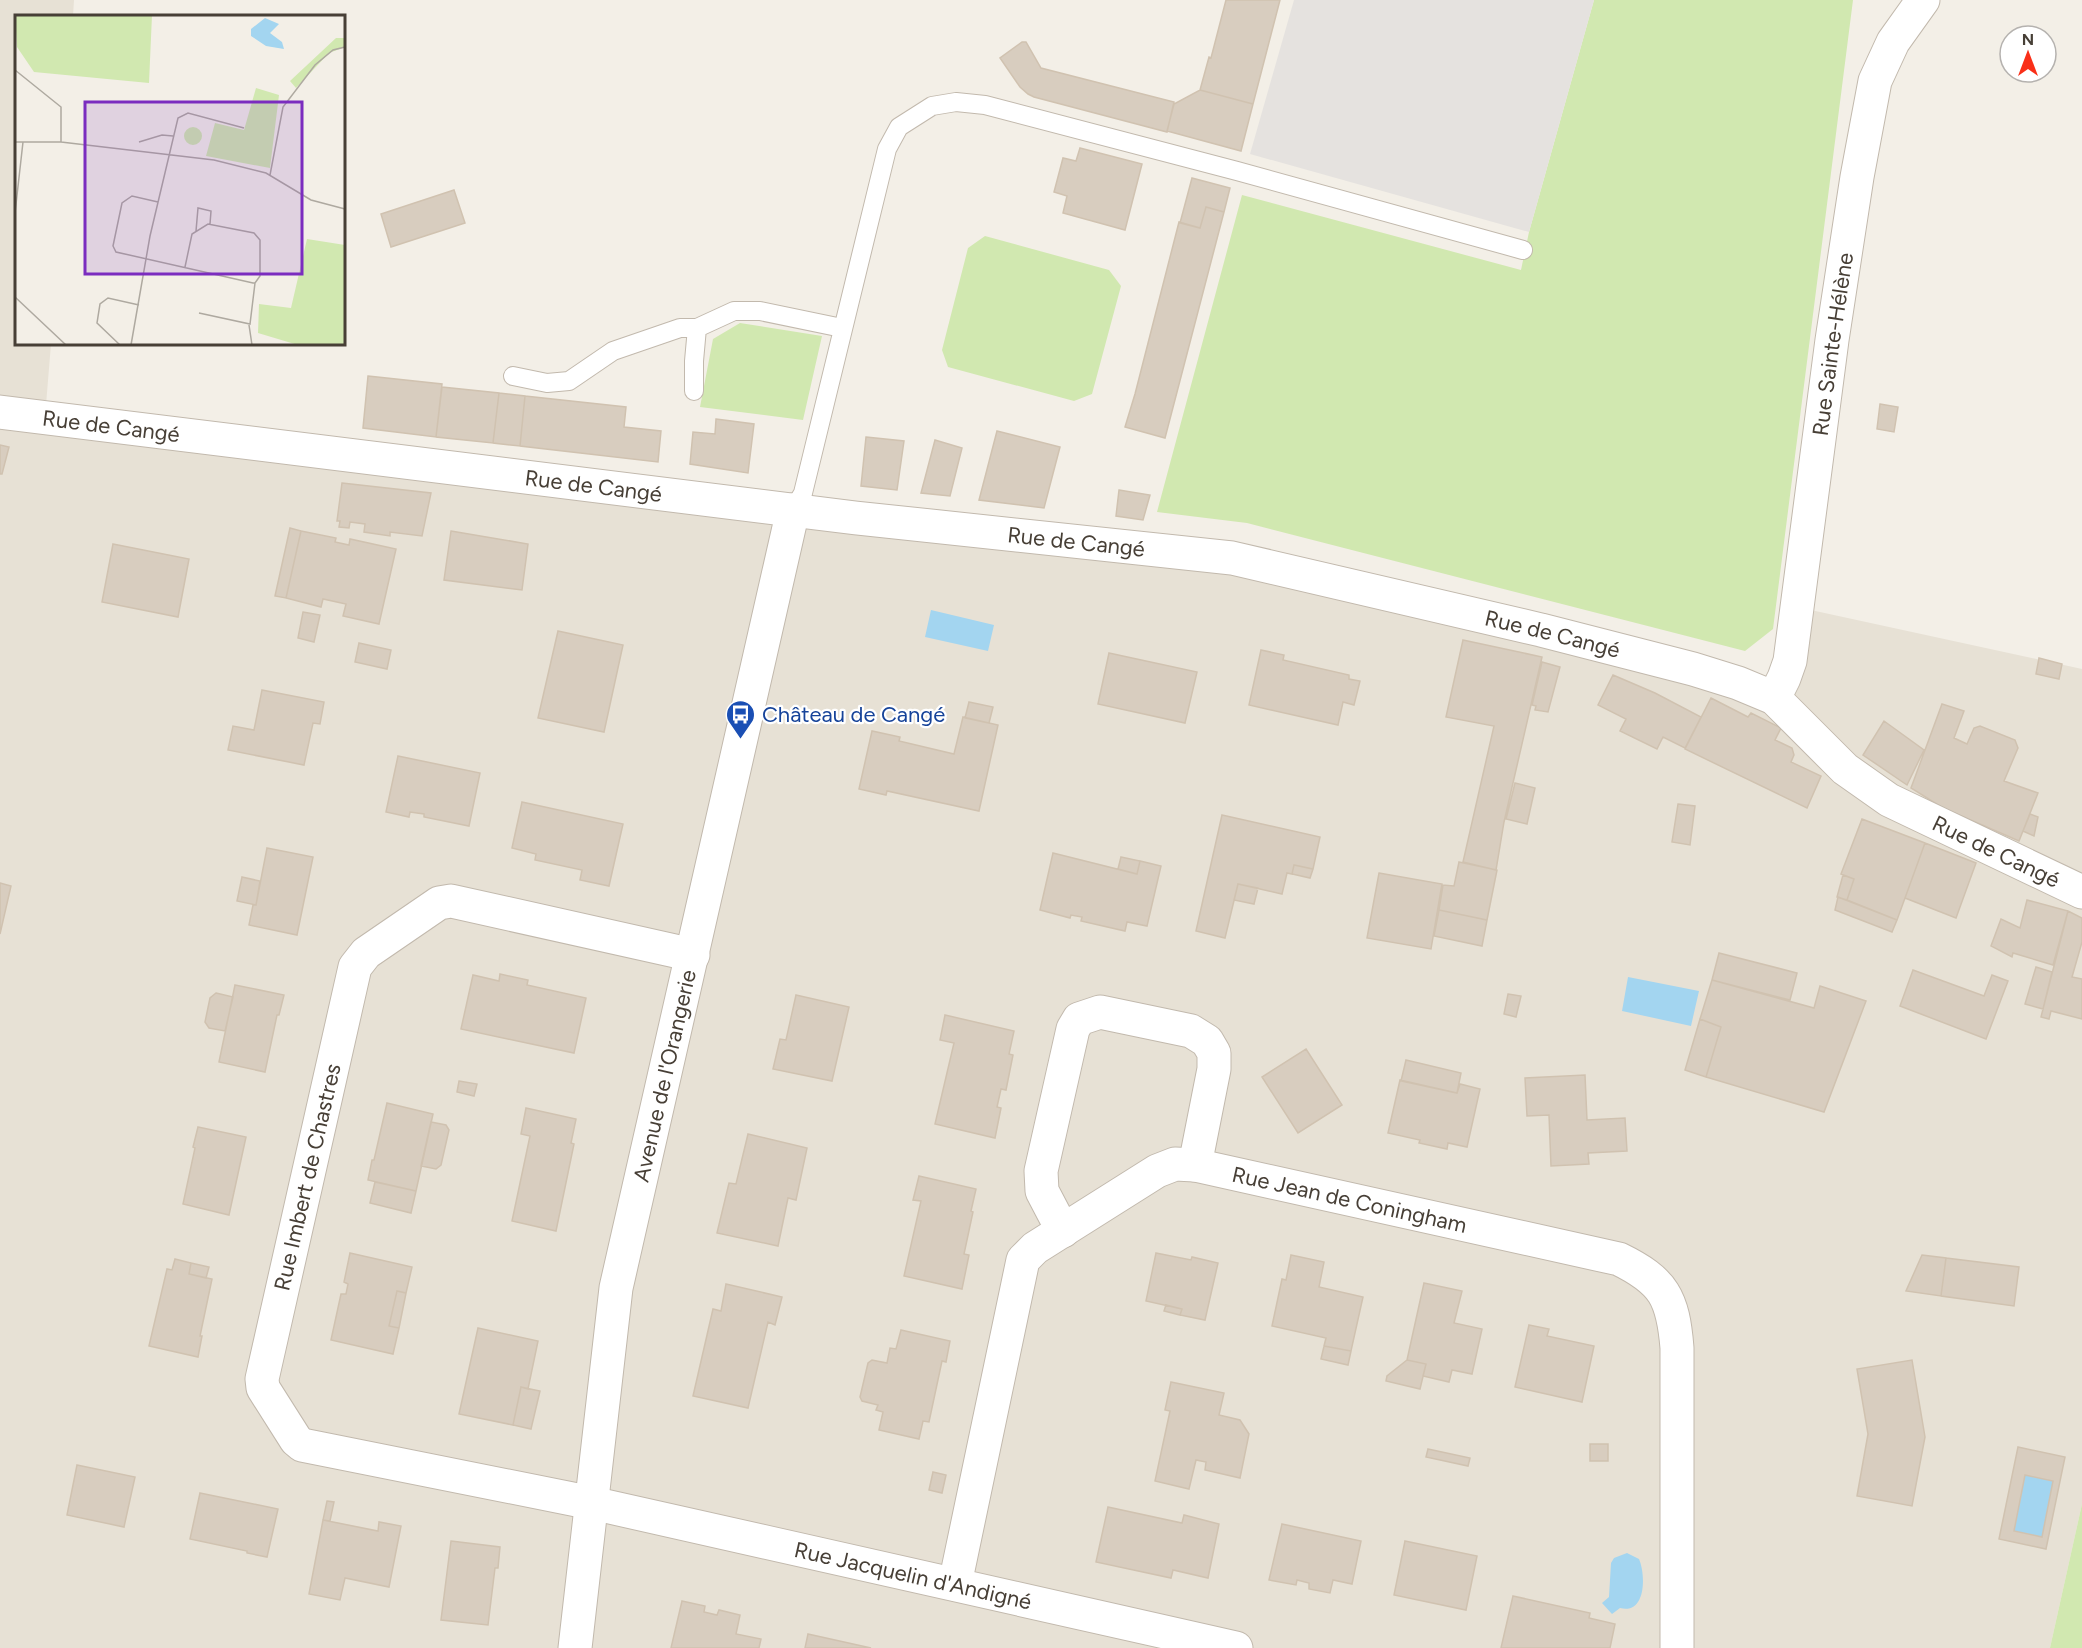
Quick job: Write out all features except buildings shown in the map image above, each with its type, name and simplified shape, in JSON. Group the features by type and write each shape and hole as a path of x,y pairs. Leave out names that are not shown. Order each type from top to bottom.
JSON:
{"street":[{"name":"Rue Sainte-Hélène","path":"1774,698 1790,661 1832,340 1857,177 1875,81 1893,42 1923,0"},
{"name":"Rue de Cangé","path":"0,412 793,510 1232,558 1541,630 1682,666 1738,683 1774,698 1845,769 1889,800 2082,892"},
{"name":"Avenue de l'Orangerie","path":"575,1648 616,1288 793,510"},
{"name":"Rue Imbert de Chastres","path":"592,1503 302,1445 296,1440 263,1388 262,1379 355,967 366,953 439,903 451,901 693,955"},
{"path":"1063,1231 1042,1191 1041,1171 1072,1029 1079,1019 1100,1012 1191,1031 1207,1041 1214,1053 1214,1069 1195,1165"},
{"name":"Rue Jean de Coningham","path":"955,1584 1023,1260 1035,1248 1157,1171 1175,1164 1195,1165 1619,1259 1642,1270 1661,1287 1675,1319 1677,1348 1677,1648"},
{"name":"Rue Jacquelin d'Andigné","path":"592,1503 1236,1648"}],"lane":[{"path":"793,510 803,493 887,149 899,127 932,106 956,102 996,108 1237,171 1523,250"},
{"path":"513,376 548,383 568,381 613,351 680,328 697,328 734,311 760,311 842,328"},
{"path":"694,391 697,328"}],"shaded area":[{"path":"0,0 74,0 73,15 15,15 15,345 51,345 45,417 1232,558 1774,697 1797,607 2082,669 2082,1504 2050,1648 0,1648"},
{"path":"1294,0 1594,0 1529,232 1250,154"}],"green space":[{"path":"1594,0 1853,0 1773,629 1745,651 1247,523 1157,512 1242,195 1521,270 1529,232"},
{"path":"985,236 1109,270 1121,286 1092,394 1074,401 948,367 942,350 968,248"},
{"path":"740,323 822,336 803,420 700,407 713,339"},
{"path":"2082,1504 2082,1648 2050,1648"}],"water":[{"path":"931,610 994,625 988,651 925,637"},
{"path":"1628,977 1699,991 1691,1026 1622,1011"},
{"path":"2025,1475 2053,1481 2042,1537 2014,1531"},
{"path":"1627,1553 1639,1559 1643,1574 1642,1592 1635,1606 1629,1609 1620,1608 1612,1614 1602,1603 1609,1597 1611,1563 1614,1558"}],"place":[{"name":"Château de Cangé","path":"741,740"}]}
